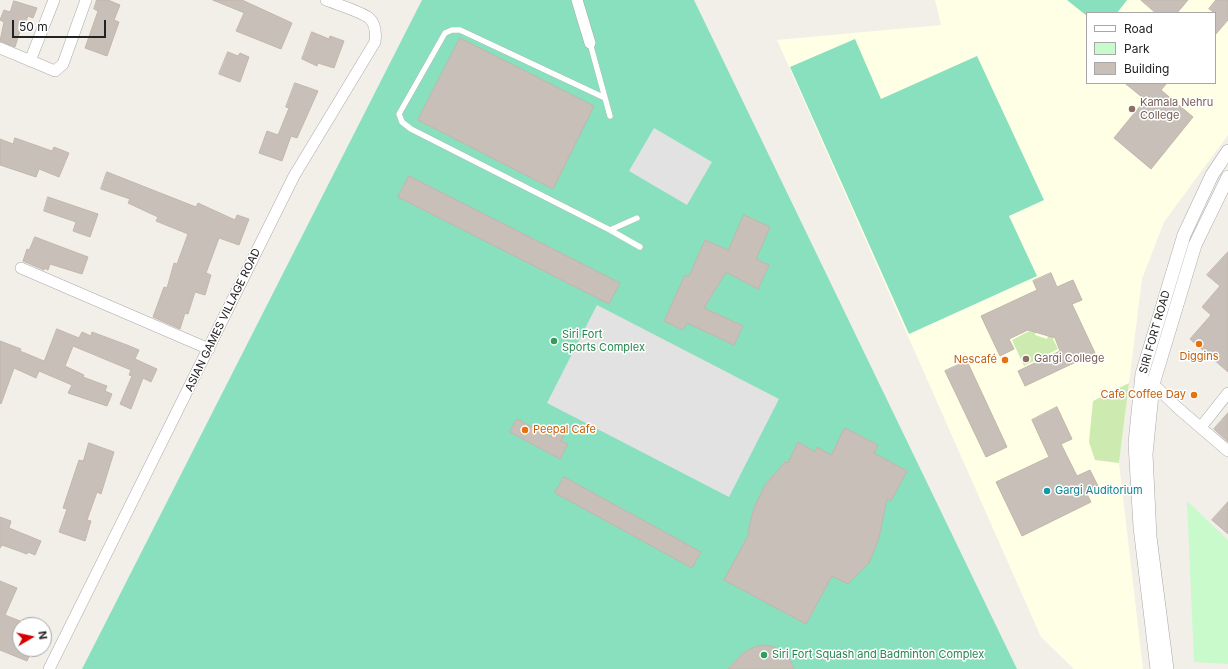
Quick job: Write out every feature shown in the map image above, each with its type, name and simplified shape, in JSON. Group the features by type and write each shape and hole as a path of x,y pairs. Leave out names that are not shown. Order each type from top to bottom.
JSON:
{"street":[{"path":"30,61 54,0"},
{"path":"0,48 55,71 63,64 86,0"},
{"name":"ASIAN GAMES VILLAGE ROAD","path":"49,669 294,176 375,42 376,34 374,26 369,18 326,0"},
{"path":"577,0 590,44"},
{"name":"SIRI FORT ROAD","path":"1157,669 1140,527 1135,443 1142,374 1184,235 1212,175 1228,151"},
{"name":"SIRI FORT ROAD","path":"1167,669 1150,537 1146,454 1153,384 1195,245 1228,177"},
{"path":"21,268 209,349"},
{"path":"1153,384 1228,451"},
{"path":"1200,427 1228,393"}],"lane":[{"path":"605,98 460,30 452,30 446,33 399,114 402,122 411,129 610,230 640,247"},
{"path":"590,44 610,116"},
{"path":"610,230 637,218"}],"shaded area":[{"name":"Gargi College","path":"935,0 1228,0 1228,135 1164,222 1142,279 1119,463 1143,669 1074,669 1041,637 777,40 941,25"},
{"path":"654,128 712,162 687,205 629,171"},
{"path":"597,305 779,399 729,497 547,403"}],"green space":[{"name":"Siri Fort Sports Complex","path":"422,0 694,0 1017,669 82,669"},
{"path":"1067,0 1127,0 1118,12 1086,12 1086,15"},
{"path":"855,39 881,99 977,56 1044,200 1009,216 1037,276 909,334 790,67"},
{"path":"1037,327 1035,335 1047,339 1049,331 1058,349 1024,366 1012,340"},
{"path":"1129,383 1119,463 1095,460 1089,442 1093,401"},
{"path":"1187,501 1228,540 1228,664 1194,662"}],"building":[{"path":"97,0 108,0 120,5 114,20 119,22 107,56 85,48 98,11 94,9"},
{"path":"213,0 242,0 292,23 281,49 236,31 244,13"},
{"path":"1141,0 1188,0 1178,12 1155,12"},
{"path":"1216,0 1228,0 1228,20 1216,34 1216,12 1209,9"},
{"path":"14,1 37,8 33,18 28,16 23,29 21,28 15,47 0,41 4,22 0,20 4,10 10,12"},
{"path":"312,32 329,39 330,36 344,41 334,68 318,63 317,66 302,59"},
{"path":"460,38 594,106 553,189 418,120"},
{"path":"228,52 238,56 240,53 249,57 240,82 219,74"},
{"path":"295,83 318,91 297,138 291,136 282,161 259,153 267,131 278,135 289,108 286,107"},
{"path":"1126,84 1166,84 1161,90 1193,117 1151,169 1114,138 1145,100"},
{"path":"15,138 52,151 54,147 69,153 59,177 39,169 36,177 0,165 0,139 13,144"},
{"path":"107,172 196,207 198,203 235,220 237,215 249,219 239,245 219,238 206,273 211,275 205,295 195,292 188,314 185,313 180,329 153,317 164,287 167,288 174,263 177,264 188,234 156,221 158,217 128,203 130,199 101,189"},
{"path":"409,176 620,283 609,304 398,197"},
{"path":"48,197 98,214 90,237 73,231 76,222 44,211"},
{"path":"744,215 770,227 756,259 769,265 758,289 726,272 704,308 743,326 734,345 687,323 683,330 664,321 685,275 689,276 705,240 728,250"},
{"path":"35,237 88,257 82,274 50,264 48,270 44,268 44,270 23,261 27,249 29,250"},
{"path":"1228,252 1228,372 1190,339 1211,315 1202,307 1220,286 1207,275"},
{"path":"1051,273 1057,287 1073,280 1082,300 1072,304 1095,353 1025,386 1018,371 1060,351 1055,338 1028,330 1009,339 1014,349 1000,356 981,316 1037,290 1033,281"},
{"path":"57,329 79,338 82,332 91,336 92,332 127,345 139,350 135,359 157,369 151,382 143,378 131,409 120,404 132,376 129,375 131,370 73,346 65,366 84,375 83,377 107,386 105,391 112,394 107,406 68,393 72,385 39,371 36,378 14,368 1,404 0,403 0,341 21,349 20,351 44,361"},
{"path":"967,361 1007,447 986,457 945,371"},
{"name":"Gargi Auditorium","path":"1057,407 1072,439 1061,444 1077,476 1090,470 1099,488 1087,494 1091,502 1022,536 996,482 1049,457 1032,420"},
{"path":"1228,413 1228,442 1214,429"},
{"path":"517,419 552,437 557,428 565,433 561,441 568,444 560,459 510,432"},
{"path":"845,428 878,445 874,453 907,471 891,501 887,498 879,538 869,563 848,584 832,576 806,624 724,580 750,532 748,531 754,508 765,485 785,462 788,463 798,442 815,452 817,447 831,455"},
{"path":"89,443 114,452 101,494 97,492 87,520 91,521 85,541 59,532 67,509 63,508 79,460 83,461"},
{"path":"564,477 701,552 692,568 555,493"},
{"path":"1228,502 1228,534 1212,520"},
{"path":"0,517 11,521 9,528 41,541 35,555 28,552 27,554 2,545 0,548"},
{"path":"0,581 17,588 5,615 12,618 12,655 0,650"},
{"name":"Siri Fort Squash and Badminton Complex","path":"764,645 774,647 783,652 790,660 794,669 728,669 746,651"},
{"path":"17,657 29,657 27,661"}],"place":[{"name":"Kamala Nehru College","path":"1132,109"},
{"name":"Siri Fort Sports Complex","path":"554,341"},
{"name":"Diggins","path":"1199,344"},
{"name":"Gargi College","path":"1026,359"},
{"name":"Nescafé","path":"1005,360"},
{"name":"Cafe Coffee Day","path":"1194,395"},
{"name":"Peepal Cafe","path":"525,430"},
{"name":"Gargi Auditorium","path":"1047,491"},
{"name":"Siri Fort Squash and Badminton Complex","path":"764,655"}]}
